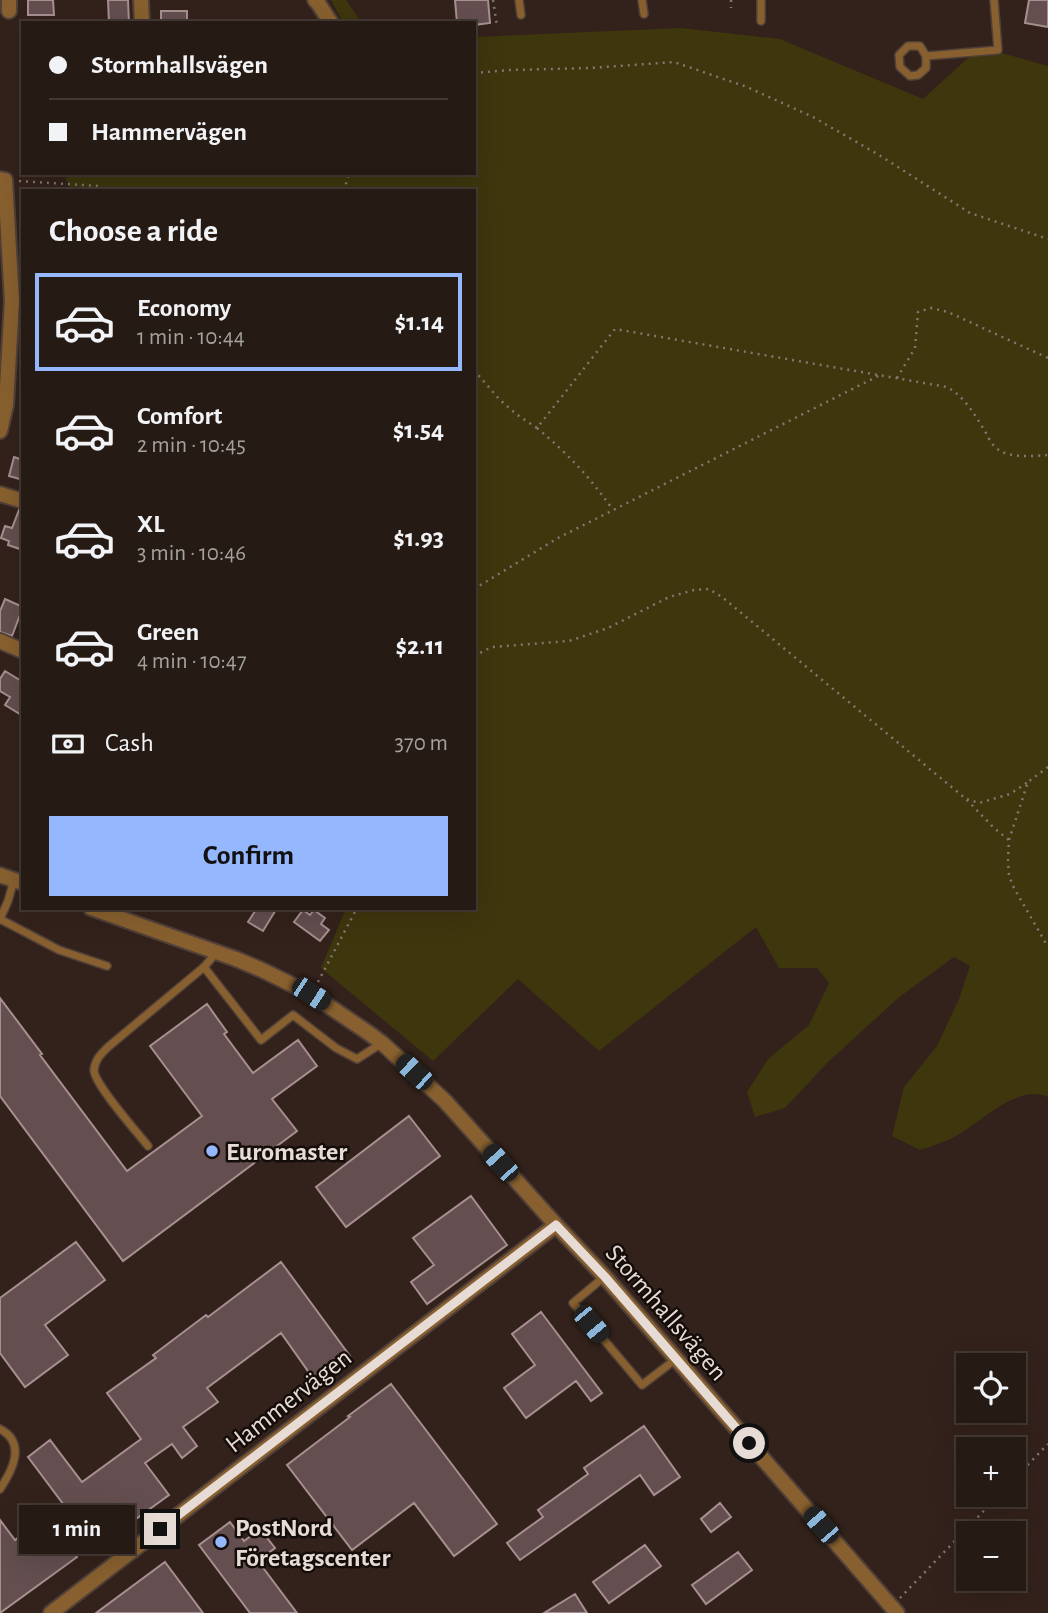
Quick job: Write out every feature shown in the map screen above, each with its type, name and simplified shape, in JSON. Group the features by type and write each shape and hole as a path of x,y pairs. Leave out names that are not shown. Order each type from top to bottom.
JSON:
{"street":[{"path":"141,0 142,21"},
{"path":"314,0 330,21"},
{"path":"0,431 6,405 11,302 3,179"},
{"path":"0,494 21,500"},
{"path":"0,641 21,650"},
{"path":"0,875 19,882"},
{"name":"Stormhallsvägen","path":"97,910 253,967 311,994 382,1043 445,1101 605,1277 894,1610"},
{"name":"Hammervägen","path":"51,1613 556,1225"}],"lane":[{"path":"519,0 521,15"},
{"path":"642,0 644,14"},
{"path":"761,0 761,21"},
{"path":"926,56 998,50 994,0"},
{"path":"908,46 920,46 926,56 926,68 918,75 910,76 900,68 899,55 908,46"},
{"path":"19,882 0,919 60,950 107,967"},
{"path":"148,1146 99,1084 94,1071 97,1059 108,1046 204,967 217,953"},
{"path":"204,967 261,1040 293,1015 336,1048 358,1059 382,1043"},
{"path":"605,1277 573,1303 642,1385 676,1359"},
{"path":"0,1429 10,1437 15,1452 15,1462 10,1475 0,1489"}],"path":[{"path":"493,0 497,26"},
{"path":"731,0 731,8"},
{"path":"476,73 674,62 747,87 813,117 970,213 1048,239"},
{"path":"3,179 98,186 102,189"},
{"path":"897,379 915,348 918,312 931,308 948,312 1048,358"},
{"path":"537,428 615,328 947,387 958,393 973,412 995,448 1010,454 1048,455"},
{"path":"476,372 499,399 566,453 613,510"},
{"path":"476,588 558,538 880,376"},
{"path":"476,655 492,647 569,641 608,628 668,597 709,589 966,799 1009,840"},
{"path":"966,799 979,803 1010,794 1048,767"},
{"path":"1028,782 1009,840 1009,876 1048,947"},
{"path":"311,994 356,910"},
{"path":"1026,1467 1048,1444"},
{"path":"894,1610 988,1507"}],"shaded area":[{"path":"331,0 346,0 361,21 342,21"},
{"path":"681,28 780,39 923,99 980,47 1048,66 1048,1097 1036,1094 1012,1099 956,1136 920,1150 892,1136 904,1087 937,1046 959,999 970,966 954,957 898,998 827,1063 785,1108 755,1117 747,1092 768,1059 809,1025 829,983 817,968 779,968 756,927 599,1051 518,979 433,1061 321,968 345,910 476,910 476,189 71,189 65,178 76,175 476,175 476,37"}],"building":[{"path":"28,0 53,0 54,15 28,15"},
{"path":"108,0 128,0 129,21 109,21"},
{"path":"455,0 488,0 490,23 476,25 476,21 457,21"},
{"path":"1029,0 1048,0 1048,27 1025,23"},
{"path":"161,11 187,11 187,21 161,21"},
{"path":"14,457 21,459 21,479 9,476"},
{"path":"21,510 21,549 8,545 9,541 1,538 5,526 12,528"},
{"path":"5,599 21,606 12,636 0,632 0,611"},
{"path":"5,671 21,681 21,715 5,705 10,697 0,691 0,679"},
{"path":"256,910 276,910 263,931 248,922"},
{"path":"303,910 310,915 314,910 325,918 321,924 329,930 320,941 294,922"},
{"name":"Euromaster","path":"0,998 127,1171 202,1116 150,1046 207,1004 227,1032 224,1034 253,1073 298,1040 317,1066 272,1099 297,1131 123,1261 0,1096"},
{"path":"409,1116 440,1156 346,1227 316,1187"},
{"path":"471,1196 507,1245 427,1304 411,1282 434,1265 413,1238"},
{"path":"76,1242 105,1280 45,1325 68,1355 25,1387 0,1353 0,1298"},
{"path":"281,1262 350,1356 315,1381 281,1333 207,1388 218,1402 183,1427 197,1446 182,1458 172,1444 145,1463 169,1495 96,1548 28,1457 50,1440 82,1482 141,1439 107,1393 156,1358 153,1355 206,1315 208,1317"},
{"path":"541,1312 602,1393 591,1401 576,1381 526,1418 504,1388 535,1365 512,1334"},
{"path":"391,1384 497,1524 454,1556 414,1503 352,1550 287,1465"},
{"path":"644,1426 680,1477 654,1495 640,1475 520,1560 507,1543 543,1517 538,1510 588,1474 584,1468"},
{"path":"720,1503 731,1517 711,1532 701,1519"},
{"path":"47,1516 77,1557 0,1613 0,1520 15,1540"},
{"path":"230,1522 244,1541 260,1529 275,1548 258,1561 297,1613 250,1613 199,1545"},
{"path":"645,1545 661,1566 609,1603 593,1582"},
{"path":"738,1552 752,1570 706,1604 692,1585"},
{"path":"165,1562 203,1613 96,1613"},
{"path":"575,1594 587,1613 544,1613"}],"place":[{"name":"Euromaster","path":"212,1151"},
{"name":"PostNord Företagscenter","path":"221,1542"}],"route":[{"path":"160,1529 556,1225 605,1277 749,1443"}]}
